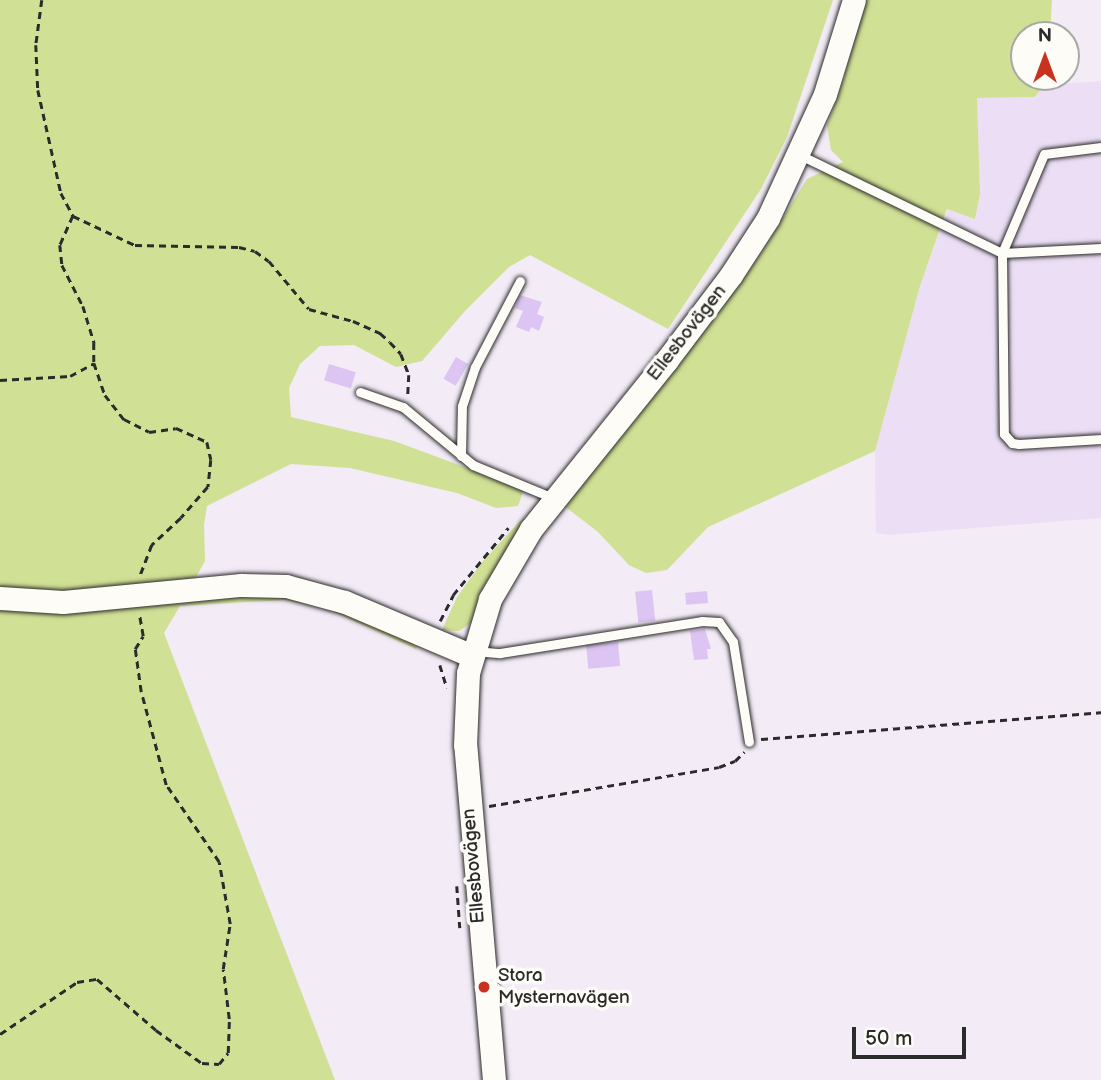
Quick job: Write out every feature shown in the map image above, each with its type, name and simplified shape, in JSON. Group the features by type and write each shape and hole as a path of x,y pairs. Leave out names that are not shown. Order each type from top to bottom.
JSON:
{"main road":[{"name":"Ellesbovägen","path":"494,1080 469,808 465,696 473,654 490,599 531,529 731,275 768,218 800,155 825,94 854,0"},
{"path":"0,598 138,604 259,584 297,587 353,605 434,651 473,654"}],"lane":[{"path":"1101,147 1044,155 1002,253 1004,435 1012,443 1019,444 1101,439"},
{"path":"800,155 1002,253 1101,247"},
{"path":"461,456 462,407 471,380 520,281"},
{"path":"360,392 406,408 461,456 486,471 555,499"},
{"path":"473,654 500,653 689,622 719,622 733,642 748,742"}],"path":[{"path":"42,0 36,45 38,90 61,193 73,216 135,245 239,247 256,251 269,261 309,309 353,321 380,333 390,342 401,355 409,375 406,408"},
{"path":"0,1034 77,982 97,979 156,1030 202,1063 219,1065 228,1053 229,1019 223,970 230,924 219,862 166,785 141,692 135,649 143,636 137,584 152,545 181,518 208,487 211,460 207,442 176,428 149,432 124,419 105,395 94,363 94,342 83,306 62,265 60,245 73,216"},
{"path":"0,380 70,376 94,363"},
{"path":"449,697 443,670 434,651 453,595 512,524"},
{"path":"469,808 719,767 739,758 748,742 1101,712"},
{"path":"458,881 461,932"}],"shaded area":[{"path":"1101,81 1101,518 888,535 876,533 875,451 920,286 948,209 975,219 980,194 977,98 1033,97 1040,91 1080,91 1080,83"}],"green space":[{"path":"0,0 833,0 787,137 761,189 668,329 530,255 509,267 465,311 422,361 396,367 354,345 320,346 300,364 289,388 291,417 394,441 524,489 518,506 496,508 457,493 350,468 291,464 207,506 204,525 205,561 184,598 287,595 371,622 417,646 416,649 325,608 284,600 180,606 164,633 335,1080 0,1080"},
{"path":"863,0 1052,0 1051,21 1010,21 1010,91 1040,91 1034,97 977,98 980,194 975,219 947,209 920,286 875,451 708,527 667,570 646,573 629,565 598,532 563,505 716,315 761,253 807,179 843,162 831,150 827,126 844,78"},
{"path":"531,515 471,623 459,631 442,630 457,597 483,561 519,522"}],"building":[{"path":"520,295 542,302 537,314 544,317 539,331 531,327 529,332 516,327 523,311 515,308"},
{"path":"456,357 468,364 456,386 444,379"},
{"path":"329,364 356,372 351,388 324,380"},
{"path":"652,590 655,621 638,623 635,592"},
{"path":"707,591 708,603 686,605 685,593"},
{"path":"705,629 711,649 707,649 708,659 694,660 690,631"},
{"path":"618,642 620,666 588,669 586,645"}],"place":[{"name":"Stora Mysternavägen","path":"484,987"}]}
